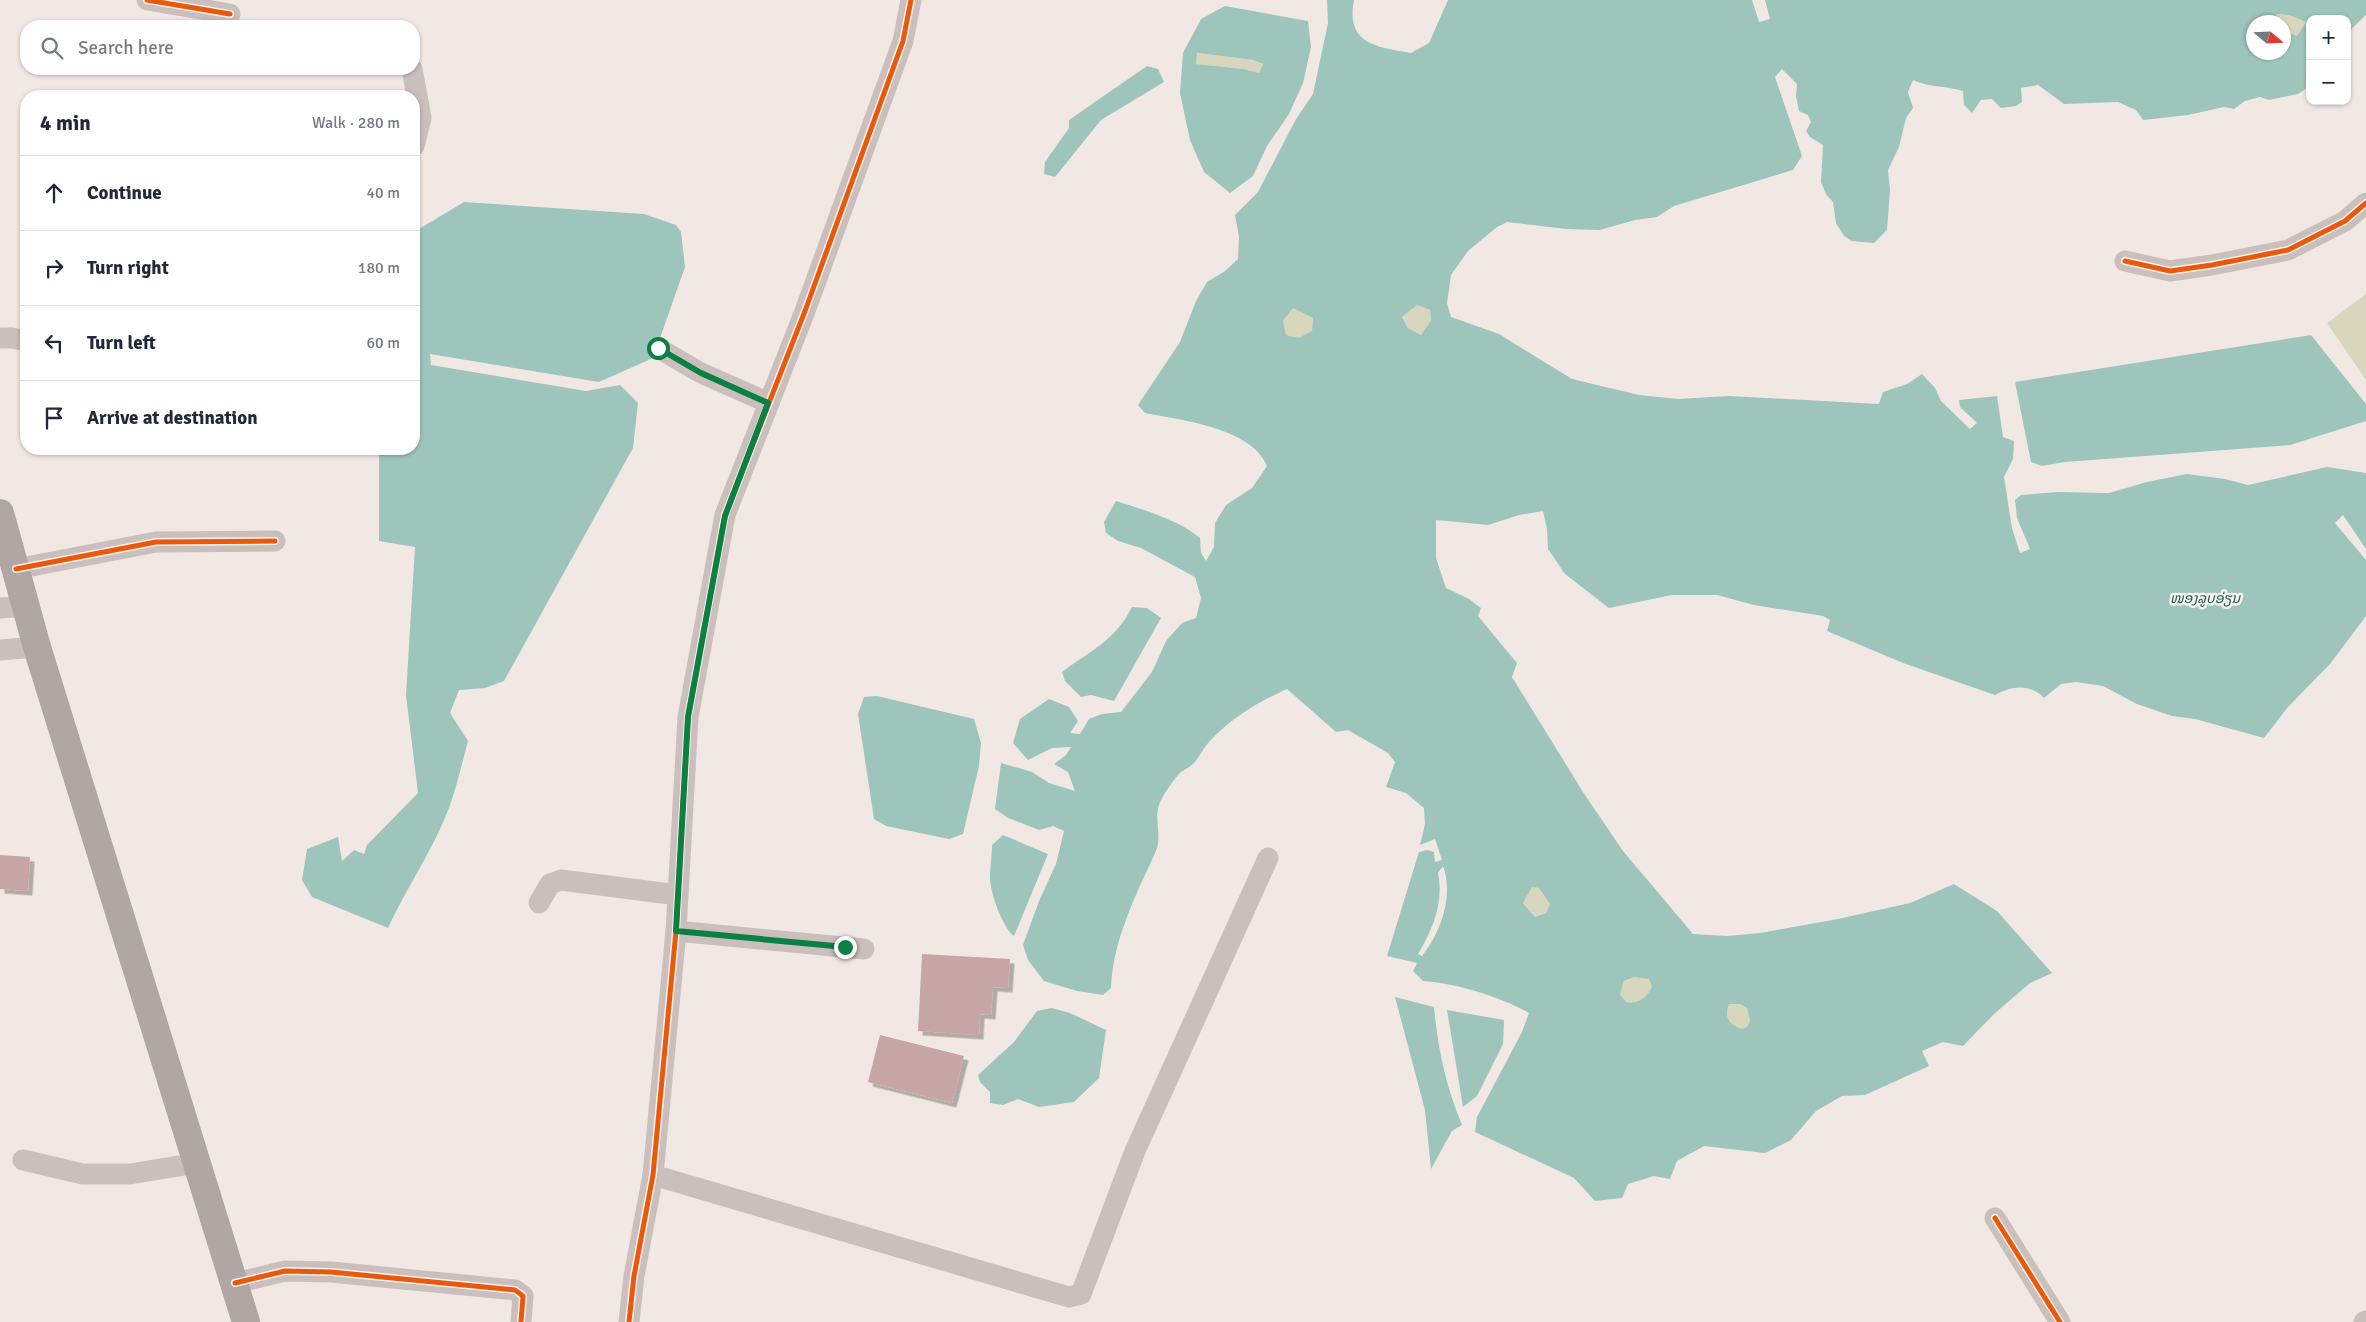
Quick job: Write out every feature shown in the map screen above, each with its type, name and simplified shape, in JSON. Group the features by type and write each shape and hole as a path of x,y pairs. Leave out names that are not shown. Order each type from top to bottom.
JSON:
{"highway":[{"path":"1,520 16,570 13,607 38,647 246,1322"}],"street":[{"path":"148,0 230,14"},
{"path":"629,1322 634,1276 653,1176 676,931 688,717 723,525 903,41 911,0"},
{"path":"413,75 416,90"},
{"path":"2125,261 2170,271 2288,250 2345,221 2366,204"},
{"path":"0,338 20,340"},
{"path":"658,348 701,373 768,403"},
{"path":"16,570 156,542 275,541"},
{"path":"0,650 38,647"},
{"path":"653,1176 1069,1297 1081,1294 1135,1151 1268,858"},
{"path":"539,903 550,884 561,880 678,895"},
{"path":"676,931 864,949"},
{"path":"23,1160 83,1174 130,1174 197,1163"},
{"path":"1995,1218 2060,1322"},
{"path":"234,1284 285,1271 331,1272 515,1290 523,1296 521,1322"}],"shaded area":[{"path":"2291,16 2306,22 2297,36 2291,33"},
{"path":"1196,53 1253,60 1263,64 1259,73 1244,69 1196,64"},
{"path":"2366,294 2366,380 2327,323"},
{"path":"1417,305 1430,310 1431,320 1421,335 1408,328 1402,316"},
{"path":"1293,308 1313,318 1312,331 1298,338 1286,335 1283,321"},
{"path":"1532,887 1539,888 1550,904 1546,913 1535,917 1523,903"},
{"path":"1634,977 1650,979 1652,986 1648,994 1639,1001 1626,1002 1620,994 1624,981"},
{"path":"1729,1004 1740,1004 1747,1008 1750,1021 1748,1026 1743,1029 1731,1023 1727,1013"}],"water":[{"name":"ໜອງລູບອ່ຽນ","path":"1327,0 1354,0 1354,26 1359,35 1367,41 1387,49 1411,53 1429,43 1448,0 1752,0 1759,22 1770,19 1765,0 2366,0 2366,15 2351,29 2351,15 2306,15 2306,22 2306,60 2306,89 2298,94 2269,100 2260,97 2245,101 2234,109 2224,107 2188,115 2143,120 2136,110 2118,102 2064,104 2038,85 2021,88 2022,102 2016,106 2001,108 1992,99 1981,100 1972,113 1964,105 1963,91 1913,80 1908,92 1913,108 1906,118 1899,147 1888,170 1890,190 1887,230 1874,243 1852,241 1844,236 1836,223 1833,202 1826,194 1821,182 1823,145 1810,137 1806,131 1811,122 1808,115 1799,111 1796,96 1797,84 1782,69 1775,77 1802,156 1793,170 1674,206 1657,217 1635,220 1600,230 1566,229 1507,222 1497,227 1468,251 1451,275 1447,303 1451,317 1499,334 1572,379 1639,395 1678,399 1729,396 1879,404 1883,392 1907,384 1922,374 1935,388 1941,401 1970,429 1977,423 1960,407 1959,400 1997,396 2003,437 2014,441 2013,459 2004,477 2012,528 2020,553 2030,549 2017,518 2015,500 2021,495 2058,492 2109,493 2147,482 2187,474 2225,479 2248,485 2327,467 2366,473 2366,549 2343,515 2335,523 2366,560 2366,616 2330,664 2288,707 2264,738 2195,719 2172,716 2137,704 2103,686 2076,682 2061,684 2044,698 2039,693 2027,688 2014,688 1995,695 1903,663 1827,631 1830,620 1823,616 1754,605 1717,595 1672,595 1609,608 1565,574 1548,549 1547,529 1543,511 1519,515 1488,525 1436,520 1436,558 1446,588 1469,599 1481,608 1478,616 1517,663 1512,677 1583,792 1623,851 1693,934 1727,936 1760,933 1838,919 1910,903 1954,884 1997,911 2052,973 2030,983 1994,1014 1963,1046 1943,1042 1922,1051 1929,1066 1865,1095 1842,1096 1816,1111 1791,1140 1765,1153 1704,1146 1677,1161 1670,1179 1654,1176 1628,1184 1622,1198 1595,1201 1574,1178 1475,1132 1477,1117 1522,1032 1529,1013 1478,992 1436,982 1423,981 1413,971 1417,963 1387,956 1419,852 1427,850 1434,852 1435,862 1442,860 1435,839 1420,845 1425,824 1424,808 1406,793 1386,787 1395,762 1388,753 1348,730 1336,732 1287,689 1255,705 1226,725 1207,744 1194,763 1178,775 1163,796 1157,813 1158,845 1121,935 1116,952 1111,988 1103,995 1077,991 1044,981 1028,960 1023,945 1039,901 1056,864 1064,831 1053,826 1039,830 1008,818 995,809 1001,763 1032,772 1049,783 1075,791 1068,772 1054,764 1066,755 1071,747 1052,748 1028,760 1013,743 1020,719 1049,699 1069,707 1078,721 1070,733 1080,734 1089,719 1102,714 1121,712 1152,672 1166,641 1182,623 1196,618 1201,598 1195,577 1141,548 1118,541 1106,533 1104,522 1116,501 1160,516 1191,531 1200,538 1201,553 1206,561 1214,547 1215,523 1226,505 1252,488 1267,466 1259,453 1247,443 1231,434 1195,423 1145,413 1138,405 1180,342 1196,301 1207,282 1225,271 1238,259 1239,237 1235,215 1258,192 1296,119 1313,94 1328,23","holes":["1417,305 1430,310 1431,320 1421,335 1408,328 1402,317","1293,308 1313,318 1312,331 1298,338 1286,335 1283,321","1443,866 1447,889 1444,913 1435,936 1422,956 1418,954 1433,925 1440,895 1438,873","1532,887 1539,888 1550,904 1546,913 1535,917 1523,903","1634,977 1649,979 1652,986 1648,994 1639,1001 1626,1002 1620,994 1624,981","1729,1004 1740,1004 1747,1008 1750,1021 1748,1026 1743,1029 1731,1023 1727,1013"]},
{"path":"1225,6 1308,21 1311,47 1303,83 1289,114 1267,146 1253,176 1230,193 1204,172 1190,140 1180,93 1183,53 1201,19","holes":["1197,53 1253,60 1263,64 1259,73 1244,69 1196,64"]},
{"path":"1147,66 1158,69 1164,82 1101,120 1055,177 1044,174 1045,162 1069,128 1069,120"},
{"path":"464,202 644,214 676,225 681,232 685,267 653,358 599,382 430,354 431,365 586,391 620,385 638,403 633,448 504,681 485,688 459,690 450,713 468,741 449,808 443,824 388,928 312,897 302,880 307,849 338,837 342,861 354,850 364,854 367,845 418,793 406,695 415,547 379,541 379,455 420,455 420,228"},
{"path":"2311,335 2366,404 2366,421 2290,445 2065,462 2042,466 2031,462 2015,382"},
{"path":"1132,607 1147,608 1161,618 1114,701 1091,695 1081,697 1065,681 1062,672 1110,637 1118,629"},
{"path":"877,696 974,719 981,743 979,766 963,834 949,839 886,826 874,819 858,714 864,697"},
{"path":"1003,835 1048,854 1014,936 1001,917 994,900 991,883 992,845"},
{"path":"1395,997 1434,1007 1444,1068 1451,1096 1462,1125 1452,1131 1431,1169 1425,1110"},
{"path":"1052,1008 1070,1013 1106,1030 1099,1078 1074,1102 1039,1107 1018,1099 1003,1105 990,1103 990,1092 980,1082 978,1075 1014,1042 1037,1011"},
{"path":"1447,1010 1504,1020 1503,1044 1477,1096 1463,1107"}],"building":[{"path":"0,855 30,857 28,891 0,889"},
{"path":"922,954 1010,959 1008,988 993,987 991,1015 980,1014 979,1035 918,1031"},
{"path":"880,1035 964,1056 952,1103 868,1082"}],"cycle path":[{"path":"147,0 230,14"},
{"path":"629,1322 634,1276 653,1175 676,931 688,717 725,515 805,311 903,41 911,0"},
{"path":"2125,261 2170,271 2288,250 2345,221 2366,203"},
{"path":"16,569 156,542 275,541"},
{"path":"1995,1218 2060,1322"},
{"path":"235,1283 285,1271 331,1272 515,1290 523,1296 521,1322"}],"route":[{"path":"658,348 701,373 768,403 725,516 688,717 676,931 845,947"}]}
